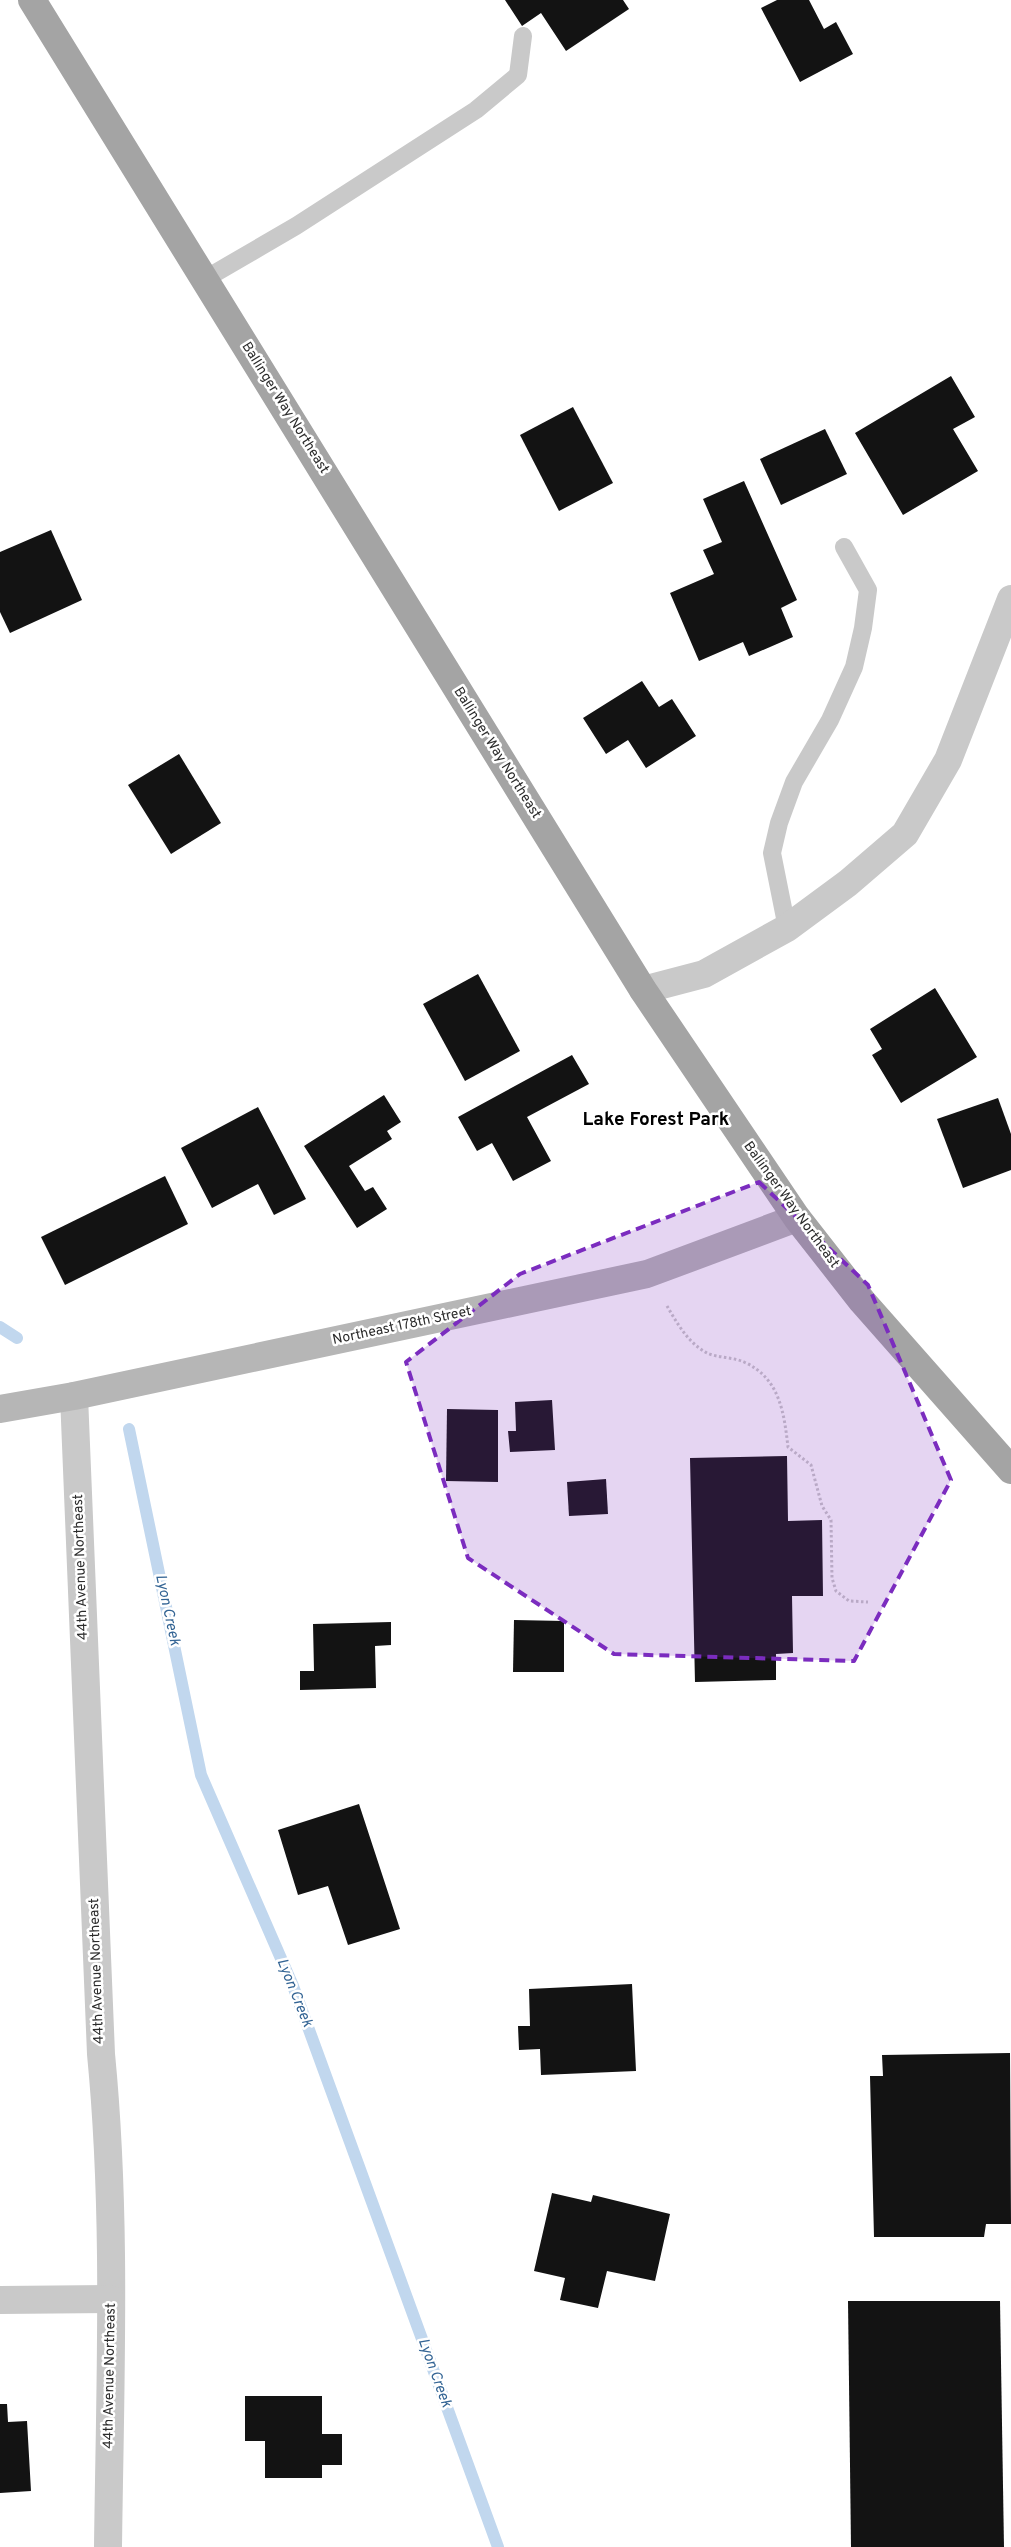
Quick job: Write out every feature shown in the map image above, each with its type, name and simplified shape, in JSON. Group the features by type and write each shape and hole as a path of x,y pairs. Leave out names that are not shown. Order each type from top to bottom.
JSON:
{"main road":[{"name":"Ballinger Way Northeast","path":"32,0 643,990 797,1218 862,1301 1011,1470"},
{"name":"Northeast 178th Street","path":"0,1409 74,1396 647,1274 797,1218"}],"street":[{"path":"643,990 704,974 787,928 848,883 905,834 948,760 1011,599"},
{"name":"44th Avenue Northeast","path":"74,1396 101,2054 108,2126 110,2299 108,2547"},
{"path":"0,2300 110,2299"}],"lane":[{"path":"205,279 296,226 476,110 518,74 523,36"},
{"path":"787,928 772,853 794,782 830,720 854,667 863,628 868,590 844,548"}],"path":[{"path":"667,1305 682,1331 706,1353 745,1362 769,1378 783,1408 788,1447 811,1465 822,1506 830,1520 832,1578 836,1591 849,1601 868,1602"}],"highlighted area":[{"path":"759,1182 868,1285 951,1480 854,1661 614,1654 468,1558 406,1362 520,1274"}],"building":[{"path":"505,0 623,0 629,9 566,51 541,13 522,26"},
{"path":"777,0 809,0 824,29 836,22 853,54 800,82 761,8"},
{"path":"951,376 975,417 953,429 978,471 903,515 855,433"},
{"path":"573,407 613,483 559,511 520,435"},
{"path":"825,429 847,474 781,505 760,459"},
{"path":"744,481 797,600 781,608 793,637 749,656 743,642 699,661 670,593 714,574 703,550 722,542 703,499"},
{"path":"51,530 82,600 10,633 0,612 0,552"},
{"path":"642,681 659,707 672,699 696,736 646,768 628,740 606,754 583,718"},
{"path":"179,754 221,823 171,854 128,785"},
{"path":"478,974 520,1051 465,1081 423,1004"},
{"path":"935,988 977,1057 901,1103 872,1055 882,1049 870,1029"},
{"path":"572,1055 589,1084 527,1117 551,1161 513,1181 492,1143 477,1151 458,1117"},
{"path":"384,1095 401,1122 387,1131 392,1139 349,1166 365,1191 373,1187 387,1209 357,1228 304,1146"},
{"path":"998,1098 1011,1134 1011,1170 963,1188 937,1119"},
{"path":"258,1107 306,1199 274,1215 258,1184 212,1208 181,1148"},
{"path":"165,1176 188,1224 65,1285 41,1237"},
{"path":"552,1400 555,1450 510,1452 508,1431 516,1431 515,1402"},
{"path":"447,1409 498,1410 498,1482 446,1481"},
{"path":"787,1456 788,1521 822,1520 823,1596 792,1596 793,1653 776,1654 776,1680 695,1682 690,1458"},
{"path":"606,1479 608,1514 569,1516 567,1482"},
{"path":"514,1620 564,1621 564,1672 513,1672"},
{"path":"391,1622 391,1645 375,1646 376,1688 300,1690 300,1671 314,1671 313,1624"},
{"path":"359,1804 400,1929 348,1945 328,1886 298,1895 278,1830"},
{"path":"632,1984 636,2071 541,2075 540,2049 519,2050 518,2026 530,2026 529,1989"},
{"path":"1010,2053 1011,2224 986,2224 984,2237 874,2237 870,2076 883,2076 882,2055"},
{"path":"552,2193 591,2202 593,2195 670,2214 655,2281 607,2271 598,2308 560,2300 565,2278 534,2271"},
{"path":"848,2301 1000,2301 1004,2547 851,2547"},
{"path":"245,2396 322,2396 322,2434 342,2434 342,2465 322,2465 322,2478 265,2478 265,2441 245,2441"},
{"path":"0,2404 7,2404 8,2422 27,2421 31,2491 0,2493"}],"waterway":[{"name":"Lyon Creek","path":"0,1327 17,1338"},
{"name":"Lyon Creek","path":"129,1429 201,1775 293,1986 498,2547"}],"district":[{"name":"Lake Forest Park","path":"656,1120"}]}
